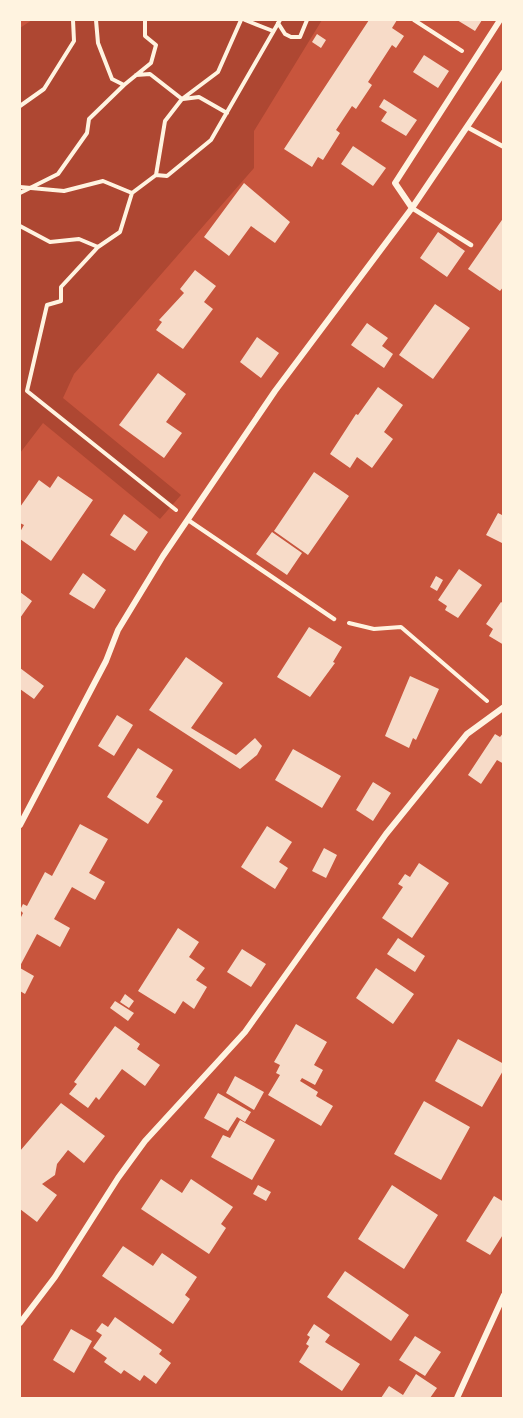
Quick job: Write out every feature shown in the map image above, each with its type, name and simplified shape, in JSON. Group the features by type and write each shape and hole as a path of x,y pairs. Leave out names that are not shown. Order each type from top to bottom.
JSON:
{"street":[{"path":"412,208 395,183 500,20"},
{"path":"20,825 90,692 118,630 188,520 275,391 412,208 504,72"},
{"path":"20,1323 55,1276 117,1178 145,1141 245,1032 386,834 467,734 500,708"},
{"path":"457,1398 504,1295"}],"lane":[{"path":"467,127 504,147"},
{"path":"412,208 471,245"},
{"path":"188,520 334,619"}],"path":[{"path":"20,106 44,89 74,41 73,20"},
{"path":"96,20 98,44 112,79 124,85"},
{"path":"20,193 58,174 87,133 89,119 151,63 156,45 145,36 145,20"},
{"path":"156,176 165,121 182,99 218,72 243,20 273,31"},
{"path":"279,21 285,34 296,38 300,37 306,20"},
{"path":"414,20 475,59"},
{"path":"188,520 27,391 47,304 61,301 61,287 98,247 120,232 132,192 156,176 167,176 211,140 279,21"},
{"path":"136,75 150,74 182,99 199,97 227,112"},
{"path":"20,187 64,191 103,181 132,192"},
{"path":"20,226 50,242 79,238 98,247"},
{"path":"334,619 374,629 401,627 500,708"}],"shaded area":[{"path":"32,20 322,20 254,131 254,168 74,374 63,398 181,495 160,519 43,423 20,453 20,28"}],"building":[{"path":"369,20 397,20 392,28 404,36 396,48 392,45 368,82 372,85 356,109 352,106 336,130 340,133 323,160 318,157 312,167 284,149"},
{"path":"457,20 482,20 475,31"},
{"path":"317,34 326,40 321,48 312,42"},
{"path":"424,55 449,71 438,88 413,72"},
{"path":"384,99 417,120 406,136 381,121 387,112 379,107"},
{"path":"353,146 386,168 373,186 341,164"},
{"path":"244,183 290,222 275,243 251,226 229,256 204,237"},
{"path":"504,217 504,286 500,291 468,269"},
{"path":"438,232 465,251 447,277 420,258"},
{"path":"195,270 216,286 204,302 213,309 183,349 156,330 162,322 159,320 184,293 180,289"},
{"path":"435,304 470,328 433,379 399,355"},
{"path":"367,323 388,338 382,346 393,354 384,368 351,345"},
{"path":"257,337 279,353 261,378 240,362"},
{"path":"158,373 186,394 166,422 182,433 164,458 119,425"},
{"path":"378,387 403,405 384,432 393,439 372,468 357,457 350,468 330,454 356,414 358,415"},
{"path":"314,472 349,496 308,555 274,531"},
{"path":"58,476 93,500 51,561 20,539 20,532 24,525 20,523 20,507 39,480 50,488"},
{"path":"498,513 504,516 504,544 486,535"},
{"path":"124,514 148,532 135,551 110,535"},
{"path":"272,532 302,553 287,575 256,554"},
{"path":"459,569 482,585 458,618 445,610 447,606 438,600"},
{"path":"83,573 106,590 94,609 69,594"},
{"path":"436,576 443,580 437,591 430,587"},
{"path":"20,592 32,601 20,618"},
{"path":"501,602 504,604 504,645 489,636 493,629 486,624"},
{"path":"309,627 342,647 333,662 335,663 310,697 277,677"},
{"path":"186,657 223,683 191,728 236,755 255,738 262,746 257,755 240,769 149,710"},
{"path":"20,668 44,686 34,699 20,689"},
{"path":"410,676 439,689 416,740 413,738 409,748 385,736"},
{"path":"117,715 133,725 114,756 98,746"},
{"path":"504,732 504,764 497,760 481,784 468,775 495,734 500,737"},
{"path":"138,748 173,770 156,797 163,801 148,824 107,797"},
{"path":"293,749 341,776 322,808 275,780"},
{"path":"373,782 391,793 373,821 356,810"},
{"path":"80,824 108,839 89,873 105,882 95,900 72,887 54,919 70,928 60,947 37,934 20,966 20,919 23,913 20,910 23,904 27,906 45,872 52,876"},
{"path":"267,826 292,842 279,862 288,868 275,889 241,867"},
{"path":"324,848 337,855 326,878 312,871"},
{"path":"419,863 449,883 412,938 382,918 403,887 398,884 405,874 410,877"},
{"path":"178,928 199,942 189,957 205,968 196,980 207,987 194,1009 183,1001 175,1014 138,991"},
{"path":"398,938 425,956 415,972 387,954"},
{"path":"242,949 266,964 251,987 227,972"},
{"path":"20,968 34,976 25,994 20,991"},
{"path":"376,968 414,994 393,1024 356,998"},
{"path":"125,994 134,1001 129,1008 120,1002"},
{"path":"115,1001 134,1013 128,1021 110,1008"},
{"path":"296,1024 327,1042 314,1065 323,1070 315,1085 302,1078 300,1081 318,1092 316,1096 333,1106 321,1126 268,1095 280,1075 276,1073 280,1065 274,1062"},
{"path":"115,1026 140,1044 137,1049 160,1065 145,1086 122,1069 99,1100 96,1097 88,1108 69,1094 77,1084 74,1082"},
{"path":"458,1039 504,1064 504,1069 482,1107 435,1081"},
{"path":"235,1076 264,1092 254,1110 226,1093"},
{"path":"218,1093 251,1112 245,1122 237,1117 228,1131 204,1118"},
{"path":"424,1101 470,1127 441,1180 394,1154"},
{"path":"61,1103 105,1136 84,1163 68,1150 57,1164 55,1175 42,1184 57,1195 37,1222 20,1209 20,1151"},
{"path":"240,1120 275,1140 252,1180 211,1157 223,1135 230,1138"},
{"path":"161,1179 182,1193 191,1179 233,1207 221,1224 226,1228 209,1254 141,1209"},
{"path":"258,1185 271,1192 266,1201 253,1194"},
{"path":"392,1185 438,1215 404,1269 358,1239"},
{"path":"494,1196 504,1202 504,1233 490,1255 466,1241"},
{"path":"123,1246 153,1266 162,1253 197,1277 185,1295 190,1299 173,1324 102,1276"},
{"path":"345,1271 409,1315 391,1341 327,1297"},
{"path":"115,1317 162,1350 159,1354 171,1363 156,1384 144,1375 140,1381 124,1370 121,1374 104,1362 107,1358 93,1348 102,1335 96,1331 102,1323 108,1327"},
{"path":"314,1324 330,1335 325,1342 360,1364 342,1391 299,1362 309,1346 306,1344 310,1337 307,1335"},
{"path":"71,1329 92,1341 74,1373 53,1360"},
{"path":"415,1336 441,1352 425,1376 399,1360"},
{"path":"416,1374 437,1388 430,1398 381,1398 389,1386 403,1395"}]}
